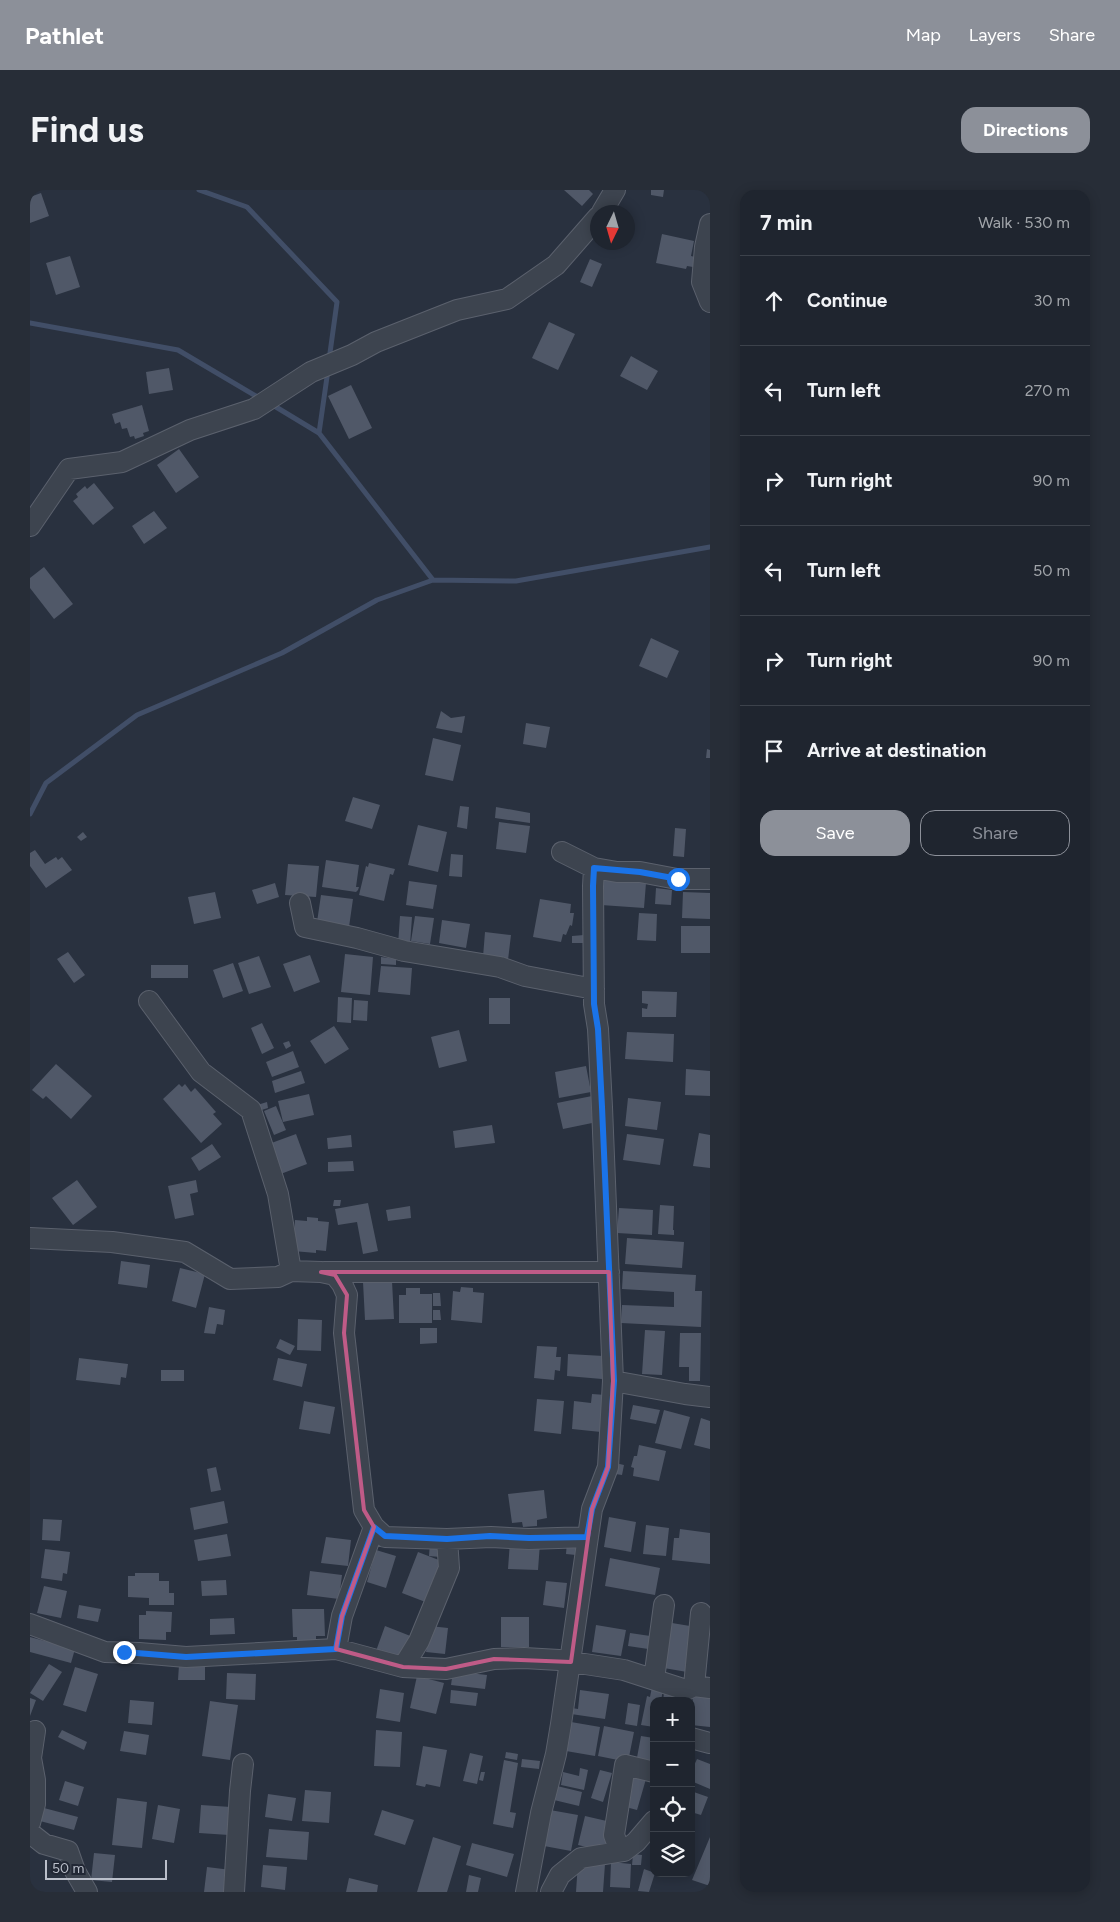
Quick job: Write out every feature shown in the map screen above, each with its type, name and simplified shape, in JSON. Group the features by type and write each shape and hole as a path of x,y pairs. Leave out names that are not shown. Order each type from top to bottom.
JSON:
{"street":[{"path":"606,205 615,190"},
{"path":"710,224 705,247 702,282 710,302"},
{"path":"30,526 69,470 122,462 190,430 254,409 311,372 352,355 376,342 457,310 507,299 556,265 590,227"},
{"path":"562,852 594,868 640,872 678,879 710,879"},
{"path":"526,1892 541,1813 556,1754 592,1509 608,1467 614,1381 598,1029 594,1004 594,868"},
{"path":"300,902 305,927 357,938 404,951 500,967 525,976 594,989"},
{"path":"149,1001 201,1072 250,1110 278,1194 291,1271"},
{"path":"30,1238 112,1242 185,1252 230,1279 278,1278 291,1271 609,1272"},
{"path":"321,1272 335,1275 347,1295 344,1332 364,1510 374,1527 385,1536 447,1539 490,1536 529,1538 587,1537"},
{"path":"614,1381 710,1398"},
{"path":"336,1649 342,1616 374,1527"},
{"path":"403,1668 419,1641 449,1568 447,1539"},
{"path":"654,1679 664,1605"},
{"path":"30,1624 105,1652 146,1653 186,1657 336,1649 403,1668 446,1669 494,1659 524,1658 571,1662 624,1670 694,1691 700,1613"},
{"path":"30,1824 35,1804 35,1780 32,1758 35,1731"},
{"path":"695,1739 710,1743"},
{"path":"234,1892 243,1764"},
{"path":"624,1850 618,1846 614,1835 625,1765 650,1771"},
{"path":"551,1892 560,1875 581,1858 624,1850 636,1842 650,1826"},
{"path":"30,1833 44,1844 68,1851 75,1871 88,1892"}],"highlighted area":[{"path":"321,1272 609,1272 613,1381 608,1467 592,1509 571,1662 494,1659 446,1669 403,1667 336,1649 342,1616 374,1527 364,1510 344,1333 347,1295 335,1275"}],"building":[{"path":"564,190 589,190 593,194 582,206"},
{"path":"651,190 664,190 663,197 651,195"},
{"path":"41,193 49,216 30,223 30,197"},
{"path":"662,234 694,241 691,256 695,257 693,267 687,266 686,269 656,263"},
{"path":"70,256 80,287 56,295 46,263"},
{"path":"590,259 602,264 592,287 580,282"},
{"path":"549,322 575,334 558,370 532,358"},
{"path":"631,356 658,371 647,390 620,376"},
{"path":"169,368 173,390 149,394 146,372"},
{"path":"351,385 372,428 349,439 328,396"},
{"path":"142,405 149,431 143,433 144,436 135,439 134,436 130,437 127,428 122,429 120,422 115,424 112,414"},
{"path":"179,449 199,477 176,493 157,465"},
{"path":"94,483 114,508 93,525 73,501 78,497 76,494 85,486 87,489"},
{"path":"154,511 167,528 144,544 132,526"},
{"path":"44,567 73,604 54,619 30,588 30,578"},
{"path":"651,638 679,651 667,678 639,666"},
{"path":"441,711 451,718 465,716 462,733 436,728"},
{"path":"526,723 550,727 546,748 523,744"},
{"path":"433,738 461,745 453,781 425,775"},
{"path":"707,749 710,750 710,758 706,758"},
{"path":"353,797 380,805 372,829 345,821"},
{"path":"460,806 469,807 467,829 457,827"},
{"path":"496,807 530,813 530,823 495,818"},
{"path":"499,822 530,826 526,853 496,849"},
{"path":"418,825 447,832 438,872 408,865"},
{"path":"675,828 686,829 684,857 673,856"},
{"path":"83,832 87,837 81,841 77,837"},
{"path":"35,850 45,864 56,857 58,860 62,857 72,870 46,888 30,866 30,853"},
{"path":"451,854 463,855 462,877 449,876"},
{"path":"326,860 359,865 356,887 359,887 356,892 322,887"},
{"path":"369,863 395,869 393,875 390,874 384,901 359,895 366,866 368,867"},
{"path":"288,864 319,866 316,897 285,895"},
{"path":"603,880 646,883 644,908 601,905"},
{"path":"409,881 437,885 433,909 406,905"},
{"path":"275,883 279,897 257,904 252,890"},
{"path":"656,888 672,890 671,905 655,904"},
{"path":"215,892 221,918 194,924 188,897"},
{"path":"683,892 710,893 710,919 682,918"},
{"path":"321,895 353,899 349,927 317,922"},
{"path":"540,899 571,904 570,913 574,913 572,926 570,925 566,935 563,934 561,942 533,937"},
{"path":"639,913 657,914 656,941 637,940"},
{"path":"400,916 412,917 410,945 398,945"},
{"path":"415,916 434,918 430,944 411,941"},
{"path":"442,920 470,924 466,948 439,943"},
{"path":"681,926 710,926 710,953 681,953"},
{"path":"485,932 511,935 508,960 483,957"},
{"path":"584,935 584,943 572,943 572,936"},
{"path":"68,952 85,975 74,983 57,959"},
{"path":"345,954 373,957 370,995 341,992"},
{"path":"310,955 320,982 294,992 283,964"},
{"path":"259,956 271,987 249,994 238,963"},
{"path":"381,957 396,959 396,965 381,964"},
{"path":"233,963 243,991 223,998 213,970"},
{"path":"151,965 188,965 188,978 151,978"},
{"path":"381,966 412,968 410,995 378,992"},
{"path":"642,991 677,992 676,1017 642,1017 642,1008 647,1009 648,1004 642,1003"},
{"path":"338,997 352,998 351,1023 337,1022"},
{"path":"489,998 510,998 510,1024 489,1024"},
{"path":"354,1000 368,1001 367,1021 353,1020"},
{"path":"262,1023 274,1048 262,1054 251,1028"},
{"path":"334,1026 349,1049 325,1064 310,1041"},
{"path":"459,1030 467,1061 439,1068 431,1037"},
{"path":"627,1032 674,1034 673,1062 625,1059"},
{"path":"289,1041 291,1046 286,1049 283,1043"},
{"path":"293,1051 299,1067 272,1077 266,1062"},
{"path":"56,1064 92,1096 71,1119 46,1096 43,1099 32,1090"},
{"path":"586,1066 591,1092 559,1098 555,1072"},
{"path":"686,1069 710,1071 710,1096 685,1095"},
{"path":"301,1071 305,1083 275,1093 272,1081"},
{"path":"179,1084 182,1087 185,1084 191,1092 195,1088 216,1112 213,1114 222,1124 201,1143 163,1099"},
{"path":"309,1094 314,1115 283,1122 278,1101"},
{"path":"592,1096 597,1122 563,1129 557,1103"},
{"path":"628,1098 661,1102 657,1130 625,1126"},
{"path":"267,1102 268,1108 255,1112 254,1106"},
{"path":"276,1106 286,1130 274,1135 264,1111"},
{"path":"492,1125 495,1143 455,1148 453,1131"},
{"path":"699,1133 710,1135 710,1168 693,1166"},
{"path":"296,1134 307,1164 278,1175 266,1145"},
{"path":"627,1134 664,1139 660,1165 623,1160"},
{"path":"351,1135 352,1147 328,1149 327,1138"},
{"path":"212,1144 221,1157 199,1171 191,1158"},
{"path":"353,1161 354,1171 328,1172 328,1162"},
{"path":"77,1180 97,1207 73,1225 52,1198"},
{"path":"196,1180 198,1192 190,1194 194,1215 175,1219 168,1186"},
{"path":"334,1200 341,1200 340,1206 333,1206"},
{"path":"368,1203 378,1251 363,1254 357,1222 338,1225 335,1209"},
{"path":"660,1205 674,1206 674,1235 658,1234"},
{"path":"410,1206 411,1218 388,1221 386,1210"},
{"path":"619,1208 653,1210 652,1235 617,1233"},
{"path":"307,1217 329,1222 326,1251 316,1250 316,1253 293,1251 295,1220 307,1221"},
{"path":"627,1238 684,1242 682,1268 625,1264"},
{"path":"121,1261 150,1265 147,1288 118,1284"},
{"path":"180,1268 205,1274 196,1308 172,1301"},
{"path":"623,1271 696,1275 695,1291 702,1291 701,1327 621,1323 622,1305 674,1307 674,1292 622,1289"},
{"path":"392,1281 394,1319 365,1320 363,1282"},
{"path":"461,1287 473,1288 473,1292 484,1293 482,1323 451,1320 453,1291 460,1292"},
{"path":"406,1288 420,1288 420,1294 432,1294 432,1323 399,1323 399,1295 406,1295"},
{"path":"433,1293 440,1293 441,1306 433,1306"},
{"path":"209,1307 225,1310 223,1325 217,1324 215,1334 204,1333"},
{"path":"433,1310 440,1310 441,1320 433,1320"},
{"path":"298,1319 322,1320 321,1351 297,1350"},
{"path":"420,1328 437,1328 437,1343 420,1344"},
{"path":"645,1330 665,1331 662,1375 642,1374"},
{"path":"680,1333 701,1333 700,1381 689,1381 689,1367 679,1367"},
{"path":"280,1339 295,1346 290,1355 276,1348"},
{"path":"537,1346 557,1347 556,1357 561,1357 560,1371 555,1370 554,1380 534,1378"},
{"path":"568,1354 604,1356 602,1379 567,1376"},
{"path":"79,1358 128,1364 126,1378 121,1377 120,1385 76,1380"},
{"path":"278,1358 307,1364 302,1387 273,1380"},
{"path":"161,1370 184,1370 184,1381 161,1381"},
{"path":"592,1394 606,1395 601,1432 572,1429 574,1401 591,1403"},
{"path":"537,1399 564,1401 561,1434 534,1431"},
{"path":"304,1401 335,1407 330,1434 299,1429"},
{"path":"633,1405 660,1410 656,1424 630,1419"},
{"path":"664,1410 690,1417 681,1449 655,1443"},
{"path":"701,1418 710,1421 710,1449 694,1445"},
{"path":"639,1445 666,1451 659,1481 633,1476 634,1468 631,1467 634,1456 637,1456"},
{"path":"611,1462 624,1465 622,1475 609,1473"},
{"path":"216,1467 221,1490 211,1492 207,1469"},
{"path":"544,1490 547,1518 537,1520 537,1526 523,1527 522,1522 512,1523 508,1494"},
{"path":"224,1501 228,1523 194,1530 190,1508"},
{"path":"609,1517 636,1522 631,1552 604,1547"},
{"path":"43,1519 62,1520 60,1541 42,1540"},
{"path":"646,1525 669,1528 666,1556 643,1554"},
{"path":"680,1529 710,1533 710,1564 672,1560 674,1538 679,1538"},
{"path":"227,1534 231,1556 198,1561 194,1540"},
{"path":"326,1537 351,1540 348,1566 321,1563"},
{"path":"510,1541 540,1543 538,1570 508,1569"},
{"path":"430,1542 441,1543 440,1557 429,1556"},
{"path":"567,1542 577,1542 576,1555 566,1554"},
{"path":"45,1549 70,1552 67,1574 63,1573 62,1581 41,1578"},
{"path":"376,1550 396,1556 386,1588 367,1582"},
{"path":"418,1552 444,1562 428,1603 402,1593"},
{"path":"610,1558 660,1568 655,1595 605,1586"},
{"path":"310,1571 342,1575 339,1599 307,1595"},
{"path":"135,1573 159,1573 159,1581 169,1581 169,1593 174,1593 174,1605 149,1605 149,1598 128,1597 128,1576 135,1576"},
{"path":"226,1580 227,1595 202,1596 201,1581"},
{"path":"546,1581 567,1583 564,1608 543,1605"},
{"path":"44,1586 67,1591 61,1618 37,1613"},
{"path":"79,1605 101,1609 98,1622 77,1618"},
{"path":"292,1609 324,1609 325,1636 316,1636 316,1640 297,1640 297,1637 293,1637"},
{"path":"146,1611 172,1612 171,1632 166,1632 166,1640 139,1639 139,1615 146,1615"},
{"path":"501,1617 529,1617 529,1647 501,1647"},
{"path":"234,1618 235,1634 210,1635 210,1619"},
{"path":"666,1622 696,1627 687,1672 658,1667"},
{"path":"596,1625 626,1630 621,1656 592,1652"},
{"path":"385,1626 413,1637 403,1662 376,1651"},
{"path":"430,1626 448,1628 445,1654 426,1652"},
{"path":"630,1633 657,1637 655,1650 628,1646"},
{"path":"30,1637 75,1649 71,1663 30,1652"},
{"path":"49,1664 62,1672 43,1701 30,1693"},
{"path":"179,1665 205,1665 205,1680 178,1680"},
{"path":"75,1667 98,1674 86,1712 63,1705"},
{"path":"453,1671 487,1675 485,1689 451,1685"},
{"path":"227,1673 256,1674 255,1700 226,1699"},
{"path":"417,1676 444,1683 436,1714 410,1708"},
{"path":"652,1687 663,1689 662,1697 650,1697"},
{"path":"380,1689 404,1693 400,1722 376,1718"},
{"path":"451,1690 478,1693 476,1706 450,1703"},
{"path":"580,1690 609,1694 605,1719 571,1714 572,1708 578,1709"},
{"path":"664,1693 677,1694 677,1697 664,1697"},
{"path":"693,1694 710,1697 710,1727 695,1725 695,1697 693,1697"},
{"path":"647,1696 650,1697 650,1726 641,1725"},
{"path":"30,1698 36,1700 30,1716"},
{"path":"130,1700 154,1702 152,1725 128,1723"},
{"path":"210,1701 238,1705 230,1760 202,1756"},
{"path":"628,1703 640,1705 637,1726 625,1724"},
{"path":"571,1722 600,1727 595,1756 566,1751"},
{"path":"604,1726 634,1732 628,1762 598,1756"},
{"path":"62,1730 87,1742 84,1750 58,1737"},
{"path":"376,1730 402,1732 400,1767 374,1766"},
{"path":"124,1731 149,1735 146,1755 120,1751"},
{"path":"641,1736 650,1737 650,1765 636,1763"},
{"path":"423,1746 447,1750 440,1787 426,1784 425,1787 416,1785"},
{"path":"506,1752 518,1754 517,1760 505,1758"},
{"path":"470,1753 483,1756 477,1784 463,1781"},
{"path":"522,1759 540,1761 539,1769 521,1767"},
{"path":"697,1759 710,1764 710,1789 695,1783 695,1763"},
{"path":"504,1760 518,1763 510,1812 516,1813 513,1828 493,1824"},
{"path":"580,1768 588,1770 584,1790 561,1785 563,1772 579,1776"},
{"path":"600,1770 612,1773 603,1802 591,1798"},
{"path":"481,1772 485,1772 483,1781 479,1780"},
{"path":"631,1775 646,1779 637,1810 622,1806"},
{"path":"65,1781 84,1787 78,1806 59,1800"},
{"path":"557,1786 582,1792 579,1806 554,1800"},
{"path":"305,1790 331,1792 329,1823 302,1821"},
{"path":"695,1792 708,1797 701,1815 695,1813"},
{"path":"268,1794 296,1798 292,1821 265,1817"},
{"path":"117,1798 147,1802 142,1848 112,1845"},
{"path":"158,1805 180,1809 174,1843 152,1839"},
{"path":"201,1805 231,1807 229,1835 199,1833"},
{"path":"44,1808 78,1817 74,1830 40,1821"},
{"path":"382,1810 414,1820 405,1845 374,1835"},
{"path":"550,1810 578,1815 571,1851 544,1846"},
{"path":"585,1816 611,1822 604,1851 578,1845"},
{"path":"269,1829 309,1832 307,1860 266,1857"},
{"path":"433,1837 461,1846 447,1892 417,1892"},
{"path":"710,1837 710,1886 692,1880 695,1877"},
{"path":"472,1843 514,1854 507,1877 466,1865"},
{"path":"94,1853 115,1855 112,1882 91,1880"},
{"path":"633,1854 642,1855 641,1865 632,1865"},
{"path":"578,1862 605,1864 603,1892 576,1892"},
{"path":"611,1862 631,1864 630,1888 610,1887"},
{"path":"263,1865 287,1867 285,1890 261,1887"},
{"path":"207,1867 231,1870 228,1892 204,1892"},
{"path":"644,1869 650,1871 650,1877 654,1877 649,1892 638,1891"},
{"path":"469,1875 481,1878 478,1892 466,1892"},
{"path":"349,1878 378,1885 377,1892 346,1892"}],"waterway":[{"path":"199,190 247,207 337,302 329,360"},
{"path":"30,323 178,350 261,399"},
{"path":"319,433 328,370"},
{"path":"271,404 319,433 433,580 516,581 710,547"},
{"path":"30,814 46,783 137,715 282,653 377,600 433,580"}],"route":[{"path":"124,1652 186,1657 336,1649 342,1616 374,1527 385,1536 447,1539 490,1536 529,1538 587,1537 598,1488 608,1467 614,1381 598,1029 594,1004 594,868 617,872 640,872 678,879"}]}
